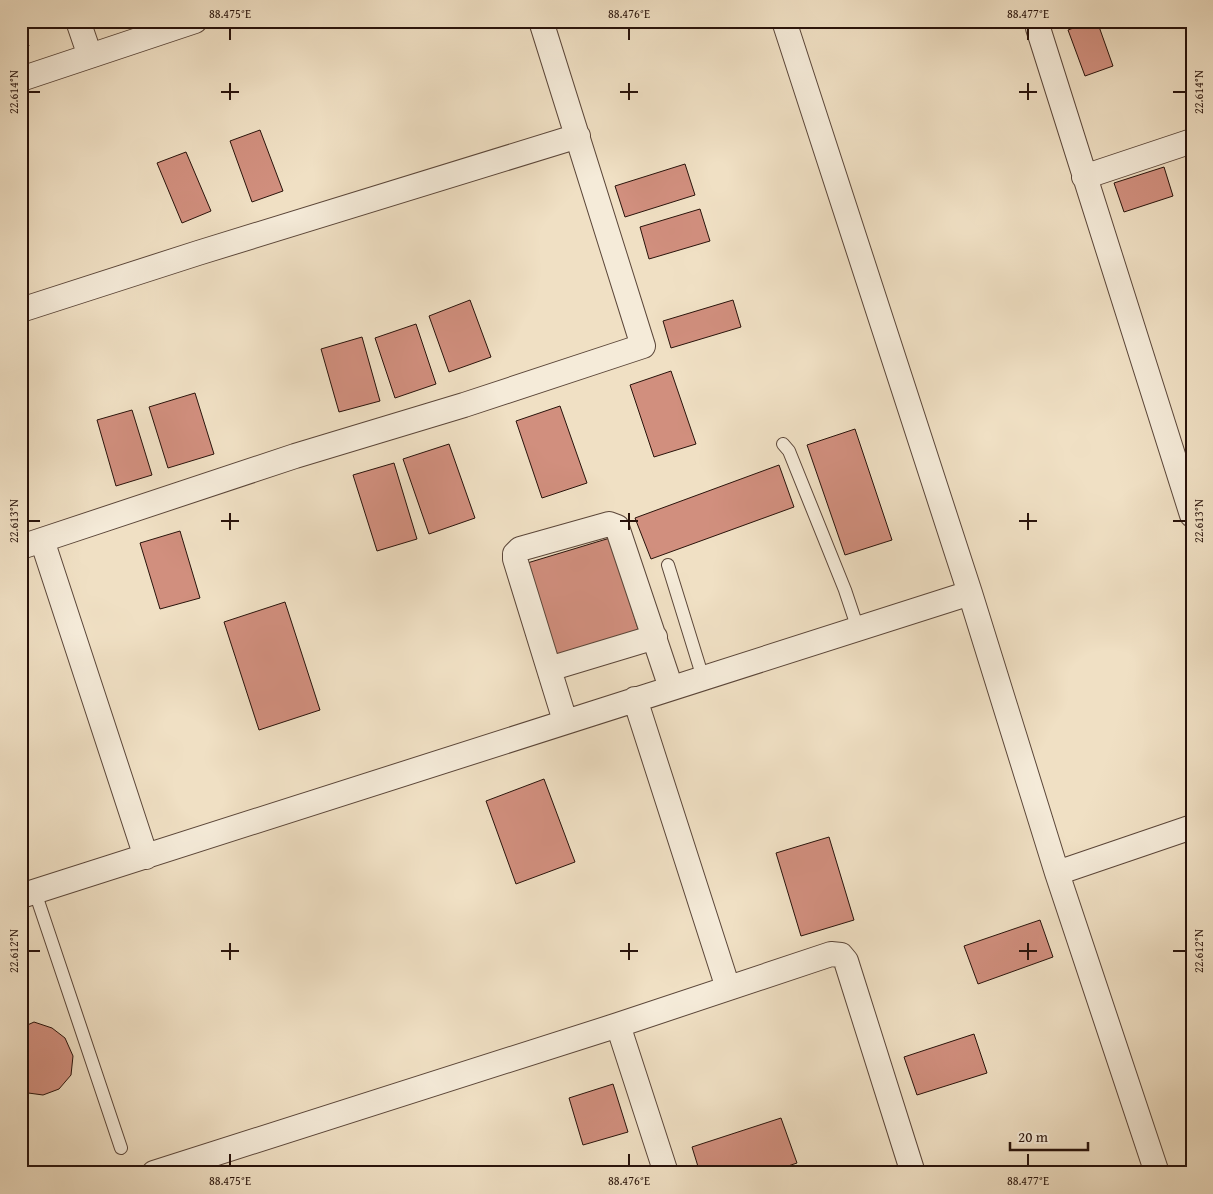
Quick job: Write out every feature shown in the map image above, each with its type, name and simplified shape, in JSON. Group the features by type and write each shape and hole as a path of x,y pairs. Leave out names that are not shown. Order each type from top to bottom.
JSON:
{"street":[{"path":"78,21 90,56"},
{"path":"21,79 195,21"},
{"path":"146,857 32,543 295,456 641,348 643,342 541,21"},
{"path":"784,21 970,593 1056,873 1157,1173"},
{"path":"1039,21 1038,28 1084,177 1192,515"},
{"path":"21,310 198,253 578,136"},
{"path":"1084,177 1192,141"},
{"path":"565,721 515,559 515,554 520,549 614,524 620,532 671,688"},
{"path":"28,894 970,593"},
{"path":"549,669 655,637"},
{"path":"635,700 728,988"},
{"path":"1056,873 1192,827"},
{"path":"154,1173 831,954 841,955 846,961 913,1173"},
{"path":"618,1024 666,1173"}],"lane":[{"path":"783,444 789,451 845,590 858,629"},
{"path":"668,565 703,678"},
{"path":"28,894 121,1148"}],"building":[{"path":"1097,21 1113,66 1085,76 1068,30"},
{"path":"21,25 29,46 21,48"},
{"path":"260,130 283,191 252,202 230,141"},
{"path":"186,152 211,211 182,223 157,163"},
{"path":"685,164 695,195 625,217 615,186"},
{"path":"1164,167 1173,196 1124,212 1114,183"},
{"path":"700,209 710,241 649,259 640,227"},
{"path":"470,300 491,357 449,372 429,316"},
{"path":"733,300 741,327 671,348 663,321"},
{"path":"416,324 436,384 395,398 375,338"},
{"path":"362,337 380,401 339,412 321,349"},
{"path":"671,371 696,444 654,457 630,385"},
{"path":"195,393 214,454 168,468 149,407"},
{"path":"560,406 587,483 542,498 516,421"},
{"path":"132,410 152,475 116,486 97,420"},
{"path":"855,429 892,540 845,555 807,445"},
{"path":"449,444 475,518 429,534 403,459"},
{"path":"394,463 417,539 377,551 353,475"},
{"path":"779,465 794,507 651,559 635,518"},
{"path":"180,531 200,598 160,609 140,543"},
{"path":"610,538 639,632 553,658 524,564"},
{"path":"285,602 320,710 259,730 224,622"},
{"path":"544,779 575,862 516,884 486,801"},
{"path":"829,837 854,920 801,936 776,853"},
{"path":"1040,920 1053,957 978,984 964,946"},
{"path":"34,1022 52,1028 65,1038 73,1056 71,1075 59,1089 43,1095 21,1092 21,1028"},
{"path":"974,1034 987,1073 917,1095 904,1057"},
{"path":"613,1084 628,1132 583,1145 569,1098"},
{"path":"781,1118 797,1163 767,1173 700,1173 692,1147"}]}
